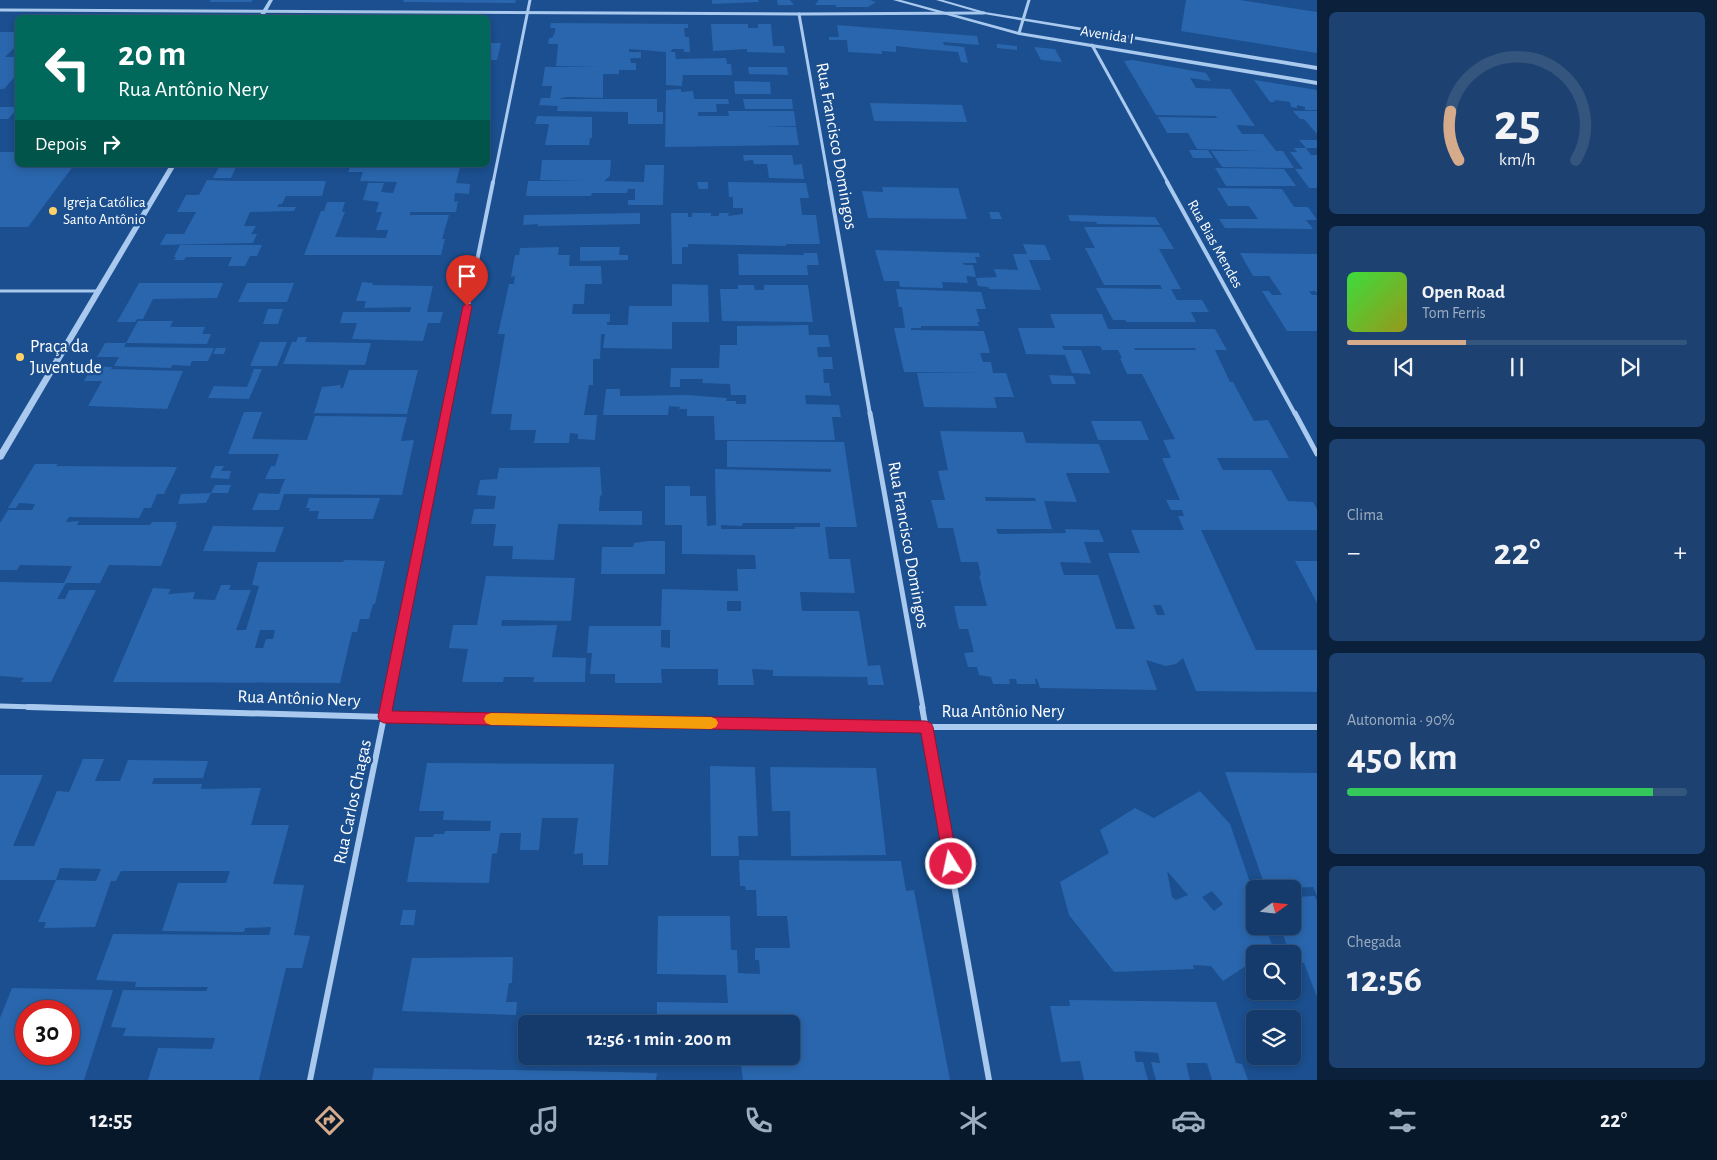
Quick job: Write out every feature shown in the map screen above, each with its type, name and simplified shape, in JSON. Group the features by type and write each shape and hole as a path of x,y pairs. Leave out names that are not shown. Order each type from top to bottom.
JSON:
{"street":[{"path":"262,15 271,0"},
{"name":"Rua Carlos Chagas","path":"310,1080 530,0"},
{"name":"Avenida I","path":"895,0 1019,33 1317,83"},
{"name":"Avenida I","path":"938,0 984,13 1317,68"},
{"path":"1019,33 1029,0"},
{"path":"0,10 799,14 984,13"},
{"name":"Rua Francisco Domingos","path":"799,14 989,1080"},
{"path":"1065,41 1070,27"},
{"name":"Rua Bias Mendes","path":"1092,45 1317,454"},
{"path":"0,457 172,167"},
{"name":"Rua Antônio Nery","path":"0,706 384,717 926,727 1317,727"}],"lane":[{"path":"0,291 98,291"}],"building":[{"path":"211,0 253,0 251,2 209,2"},
{"path":"404,0 516,0 515,3 403,2"},
{"path":"712,0 758,0 759,2 712,4"},
{"path":"777,0 790,0 794,5 778,5"},
{"path":"819,0 870,0 876,2 868,7 835,7 837,5 815,5"},
{"path":"1186,0 1240,0 1317,12 1317,53 1181,31"},
{"path":"551,23 688,24 688,28 684,28 685,37 689,37 690,52 684,52 684,49 672,49 671,52 675,52 676,59 726,58 727,64 731,64 732,75 683,75 682,86 666,85 666,52 629,49 629,52 641,52 641,58 630,58 631,63 636,63 636,70 619,70 619,74 603,74 603,98 566,97 559,99 657,99 657,112 663,112 663,124 628,124 628,112 557,111 558,106 539,105 541,98 550,98 552,86 542,86 545,67 599,67 556,66 558,44 548,44 549,38 552,38 555,32 555,28 550,28"},
{"path":"711,24 748,24 748,28 758,28 758,24 771,24 773,46 784,46 785,53 747,52 747,49 713,51"},
{"path":"837,25 977,36 979,45 943,42 944,45 964,47 968,63 961,62 958,52 896,46 896,52 882,51 882,54 848,52 847,40 829,40 829,37 839,37"},
{"path":"0,32 15,32 15,47 5,57 15,57 15,76 4,89 0,89"},
{"path":"490,43 501,43 497,60 490,60"},
{"path":"997,44 1017,46 1017,50 997,48"},
{"path":"1034,47 1055,49 1062,62 1041,60"},
{"path":"1133,60 1206,73 1211,81 1190,78 1196,88 1230,89 1255,126 1236,125 1242,134 1263,134 1276,151 1283,151 1294,168 1222,167 1211,151 1263,151 1197,149 1188,133 1167,133 1158,117 1217,118 1216,116 1156,115 1124,61"},
{"path":"748,67 787,67 788,75 749,74"},
{"path":"1254,80 1317,90 1317,110 1305,110 1305,107 1297,105 1297,108 1291,107 1290,102 1274,100 1275,102 1270,102"},
{"path":"734,81 770,82 771,94 735,94"},
{"path":"681,89 681,92 693,91 694,99 728,99 729,104 716,104 717,112 698,112 698,116 729,116 728,111 794,111 796,126 761,126 796,127 799,145 665,147 666,90"},
{"path":"743,99 792,99 793,109 745,109"},
{"path":"870,103 962,105 967,122 874,121"},
{"path":"0,107 15,107 15,111 8,119 0,119"},
{"path":"1293,111 1317,111 1317,134 1304,119 1300,119"},
{"path":"537,116 592,117 592,138 590,138 589,145 545,145 549,124 535,124"},
{"path":"1299,140 1317,140 1317,148 1306,148"},
{"path":"1294,148 1306,148 1311,155 1317,155 1317,188 1309,188 1295,169 1303,169 1290,152 1297,152"},
{"path":"1189,150 1208,150 1213,158 1193,158"},
{"path":"0,152 15,152 15,167 73,167 28,227 0,227"},
{"path":"743,155 792,155 794,165 802,164 804,179 769,178 767,164 754,164 753,160 744,161"},
{"path":"542,160 611,160 610,176 604,181 644,182 645,165 664,165 663,205 628,205 628,200 635,200 635,189 628,189 627,193 592,193 591,196 526,196 528,181 586,181 540,180"},
{"path":"219,167 236,167 231,178 213,178"},
{"path":"350,167 460,167 456,183 470,184 469,194 455,193 454,202 458,201 456,212 410,212 410,215 449,215 442,239 445,239 441,255 304,255 321,211 324,211 327,202 345,202 342,212 345,212 335,237 386,238 388,230 376,230 382,212 376,212 379,202 363,200 368,183 384,183 381,192 393,193 397,182 360,181 363,172 348,172"},
{"path":"1215,168 1284,169 1296,186 1226,186"},
{"path":"207,180 326,181 322,196 286,196 282,204 279,204 277,207 296,207 294,211 250,212 244,226 256,226 251,234 257,234 253,243 160,245 166,234 184,234 196,212 177,212 186,195 199,195"},
{"path":"697,182 708,182 708,189 699,189"},
{"path":"728,182 806,183 809,198 800,198 802,215 816,215 820,244 786,244 786,246 688,244 688,247 682,247 682,264 672,264 671,213 688,213 688,217 692,217 692,213 711,213 711,216 719,216 719,213 729,213 728,216 743,214 743,208 733,208 733,197 729,197"},
{"path":"882,187 958,188 967,219 868,218 862,191 883,192"},
{"path":"1217,188 1282,189 1294,207 1308,207 1317,220 1306,220 1313,229 1225,228 1219,219 1258,219 1249,206 1228,206"},
{"path":"989,212 999,212 1002,219 991,219"},
{"path":"640,213 640,224 523,225 524,215"},
{"path":"1068,215 1155,217 1160,225 1097,224 1096,222 1070,221"},
{"path":"1084,227 1161,227 1174,249 1159,249 1181,289 1171,289 1177,300 1202,300 1209,312 1191,312 1196,322 1127,322 1125,320 1113,320 1096,288 1162,289 1160,285 1104,285 1085,248 1095,248"},
{"path":"1023,244 1045,245 1051,260 1029,260 1041,290 989,289 988,287 978,286 976,278 997,277 994,269 1018,270 1013,254 1027,254"},
{"path":"180,245 262,245 257,256 250,256 245,266 228,266 232,257 186,257 184,260 174,260"},
{"path":"559,247 558,255 570,255 569,266 601,266 602,284 585,284 584,304 573,304 572,314 610,314 610,322 607,322 607,325 628,325 629,306 672,306 672,284 708,285 709,322 672,322 672,349 603,348 605,334 601,334 600,359 593,359 593,385 589,385 584,415 597,415 595,440 578,439 578,434 570,433 569,443 534,443 536,430 510,430 512,414 491,414 505,334 498,334 509,284 514,284 515,276 511,277 515,255 519,255 520,248"},
{"path":"580,247 620,247 619,255 628,255 628,260 580,261"},
{"path":"875,250 979,253 980,257 975,257 977,263 963,263 964,265 973,265 976,277 966,276 968,283 942,282 943,288 900,287 899,281 884,281"},
{"path":"803,253 817,253 819,265 807,265 808,275 739,275 738,254 804,255"},
{"path":"1240,253 1317,254 1317,293 1309,291 1312,295 1317,295 1317,331 1287,331 1262,291 1269,291 1272,295 1282,295 1269,276 1253,276"},
{"path":"362,282 373,283 372,285 433,286 427,312 443,312 440,323 428,323 423,341 352,339 357,323 340,323 343,312 410,312 411,307 364,308 366,301 356,301"},
{"path":"139,283 223,283 217,298 153,299 143,319 137,319 135,322 117,322"},
{"path":"247,283 294,283 287,302 238,302"},
{"path":"738,285 754,285 755,290 764,290 764,285 808,285 813,322 722,321 720,289 738,289"},
{"path":"896,289 981,292 986,309 976,309 980,322 977,322 979,326 921,326 921,328 911,328 911,330 984,331 990,353 980,353 983,362 991,362 993,373 1006,373 1014,397 994,397 997,408 924,407 917,373 985,373 904,372 894,328 905,328 902,307 899,307"},
{"path":"268,309 283,309 278,324 263,324"},
{"path":"1050,314 1102,314 1108,329 1215,329 1227,350 1215,350 1230,382 1233,382 1254,421 1268,420 1289,458 1217,458 1223,470 1271,470 1288,501 1313,502 1317,509 1317,530 1201,530 1256,650 1317,650 1317,692 1196,691 1183,658 1176,664 1166,666 1146,660 1157,690 1040,688 1037,679 1035,679 1036,684 1017,684 1016,679 1009,679 1010,684 993,684 991,677 979,675 977,667 968,667 964,653 974,652 968,629 959,629 954,606 987,606 979,575 981,576 978,562 961,562 953,528 938,528 931,500 945,500 938,471 948,470 940,431 1023,432 1026,443 1099,444 1110,473 1066,473 1077,502 1044,501 1052,529 996,529 998,534 1066,533 1065,529 1099,530 1104,542 1084,542 1091,563 1060,562 1064,575 1098,575 1116,629 1135,629 1108,553 1140,553 1131,530 1184,530 1178,516 1184,516 1182,510 1171,510 1166,500 1180,500 1162,458 1171,458 1163,440 1175,439 1142,374 1127,374 1118,350 1102,350 1100,346 1062,346 1064,350 1081,350 1091,374 1072,373 1065,355 1026,354 1018,328 1055,328","holes":["1134,348 1195,348 1196,350 1135,350","985,497 1035,498 1036,501 986,501","1153,605 1161,605 1165,615 1157,615"]},
{"path":"138,321 173,321 170,327 205,327 202,334 211,334 207,344 126,343"},
{"path":"808,325 809,335 828,335 830,347 817,347 818,357 832,357 833,369 823,369 824,383 829,383 831,396 805,395 806,404 839,405 841,417 832,417 835,440 715,440 714,416 687,416 687,409 679,409 680,407 669,406 668,415 603,415 606,389 620,389 620,396 688,395 727,398 726,401 746,404 746,395 731,395 730,384 702,383 703,379 680,379 680,387 670,387 671,368 719,368 720,345 737,345 737,326"},
{"path":"298,337 307,337 305,342 371,343 365,365 283,364 292,342 296,342"},
{"path":"260,342 287,342 277,366 250,366"},
{"path":"105,343 126,343 124,347 214,348 208,361 192,361 190,366 172,365 171,368 114,366 119,357 97,357"},
{"path":"216,348 226,348 224,354 213,354"},
{"path":"92,366 112,367 111,369 183,371 167,409 88,406 102,381 84,381"},
{"path":"254,369 262,369 249,399 208,398 214,386 247,387"},
{"path":"349,370 418,370 407,414 314,413 322,387 341,385 340,388 343,388"},
{"path":"1049,375 1073,376 1076,384 1052,384"},
{"path":"244,412 262,412 252,439 307,440 315,416 407,417 401,441 414,440 402,495 284,494 279,510 252,510 259,493 279,494 285,479 265,479 271,466 275,466 279,454 228,454"},
{"path":"1091,421 1141,421 1149,440 1098,440"},
{"path":"727,441 844,442 857,527 825,527 829,559 850,559 855,593 800,592 802,611 859,611 868,666 880,665 884,685 868,685 867,677 773,676 773,670 752,669 754,685 718,685 718,669 661,669 662,683 615,683 615,674 590,674 592,653 587,653 589,626 661,626 662,589 738,591 737,569 756,569 755,555 682,554 682,525 665,525 665,486 690,486 690,496 706,496 707,526 716,525 715,469 831,472 831,469 727,467","holes":["743,523 820,523 820,527 721,529 721,525 742,526","727,601 741,601 741,611 727,611","661,630 670,630 670,648 661,647"]},
{"path":"35,464 58,464 56,466 177,467 164,494 157,494 151,508 144,508 139,518 69,517 66,522 79,521 77,525 150,525 152,522 177,522 175,525 177,525 161,566 109,565 100,583 66,583 57,599 65,599 69,590 96,590 51,682 21,682 24,678 0,676 0,582 64,583 72,566 20,565 17,570 0,570 0,523 8,510 32,510 35,504 19,503 16,508 8,508"},
{"path":"215,466 224,466 221,471 231,471 229,479 210,478"},
{"path":"600,467 602,496 600,495 599,511 642,511 642,525 558,524 554,560 512,559 513,546 493,546 496,524 471,524 474,509 494,509 496,496 477,495 480,480 497,479 499,468"},
{"path":"215,485 231,485 228,493 211,493"},
{"path":"211,493 206,503 178,504 181,494"},
{"path":"309,498 380,498 373,519 317,519 319,511 309,511 310,508 306,508"},
{"path":"213,526 284,527 275,552 203,551"},
{"path":"665,541 665,574 601,574 602,547 633,547 634,543"},
{"path":"344,560 385,561 375,604 373,604 369,619 360,619 357,632 352,632 340,683 113,682 153,588 171,589 168,594 195,592 193,599 215,600 221,585 231,585 229,590 251,590 236,630 246,630 259,586 252,585 258,562 343,562","holes":["260,630 275,630 273,639 266,639 263,648 255,648"]},
{"path":"1295,561 1317,561 1317,603"},
{"path":"486,576 575,578 571,621 502,620 501,626 557,625 552,657 586,658 585,682 533,682 534,677 504,677 503,682 462,682 468,649 449,648 453,625 477,625"},
{"path":"83,759 104,759 95,781 120,781 128,760 208,761 203,778 154,778 152,784 202,784 201,789 261,788 251,825 289,825 273,884 304,885 294,935 310,936 302,968 286,968 259,1080 148,1080 158,1048 212,1049 215,1038 123,1036 126,1028 111,1027 123,990 206,991 208,987 135,987 136,982 96,980 113,934 269,935 271,927 245,928 244,932 162,931 178,883 226,883 230,871 121,871 116,881 111,881 95,927 44,928 46,922 38,922 56,880 0,880 0,775 43,775 13,846 34,846 57,791 69,792","holes":["60,868 101,869 96,881 56,880"]},
{"path":"427,763 614,764 608,865 583,865 583,853 574,854 578,818 542,818 539,850 520,850 521,833 500,833 497,853 492,854 489,883 407,882 415,837 433,837 434,834 444,834 445,831 490,831 491,821 443,820 444,811 419,811"},
{"path":"710,766 755,767 758,836 738,836 739,856 711,856"},
{"path":"770,767 876,768 886,855 791,856 790,811 772,811"},
{"path":"1225,772 1317,773 1317,896 1313,887 1301,888 1301,880 1263,880"},
{"path":"1200,791 1230,824 1249,880 1246,880 1246,935 1268,935 1272,945 1246,945 1246,966 1223,981 1211,966 1193,965 1194,969 1114,972 1069,915 1060,882 1109,853 1100,830 1135,808 1154,818","holes":["1167,871 1188,895 1176,900 1172,897","1212,891 1223,904 1214,911 1202,897"]},
{"path":"739,860 901,861 906,891 914,890 950,1080 743,1080 741,1065 800,1065 800,1015 657,1015 657,1002 728,1003 726,975 657,974 658,916 730,916 731,950 737,950 738,973 760,974 759,960 755,960 755,948 790,948 787,916 757,916 756,890 746,890 745,886 740,886"},
{"path":"1315,896 1317,901 1317,997 1304,963 1301,963 1301,945 1287,945 1283,935 1301,935 1301,897"},
{"path":"403,910 416,910 414,925 400,925"},
{"path":"513,957 512,983 509,983 506,1002 517,1002 516,1015 402,1011 412,958"},
{"path":"12,988 113,990 84,1080 0,1080 0,1018"},
{"path":"1069,1000 1216,1002 1236,1063 1242,1064 1248,1080 1212,1080 1207,1063 1186,1063 1190,1080 1156,1080 1151,1062 1160,1063 1158,1053 1134,1051 1136,1062 1143,1062 1148,1080 1084,1080 1080,1061 1061,1062 1050,1006 1070,1006"},
{"path":"374,1068 657,1073 656,1080 372,1080"}],"slow traffic":[{"path":"491,719 711,723"}],"place":[{"name":"Igreja Católica Santo Antônio","path":"53,211"},
{"name":"Praça da Juventude","path":"20,357"}],"route":[{"path":"467,306 384,717 926,727 951,864"}]}
